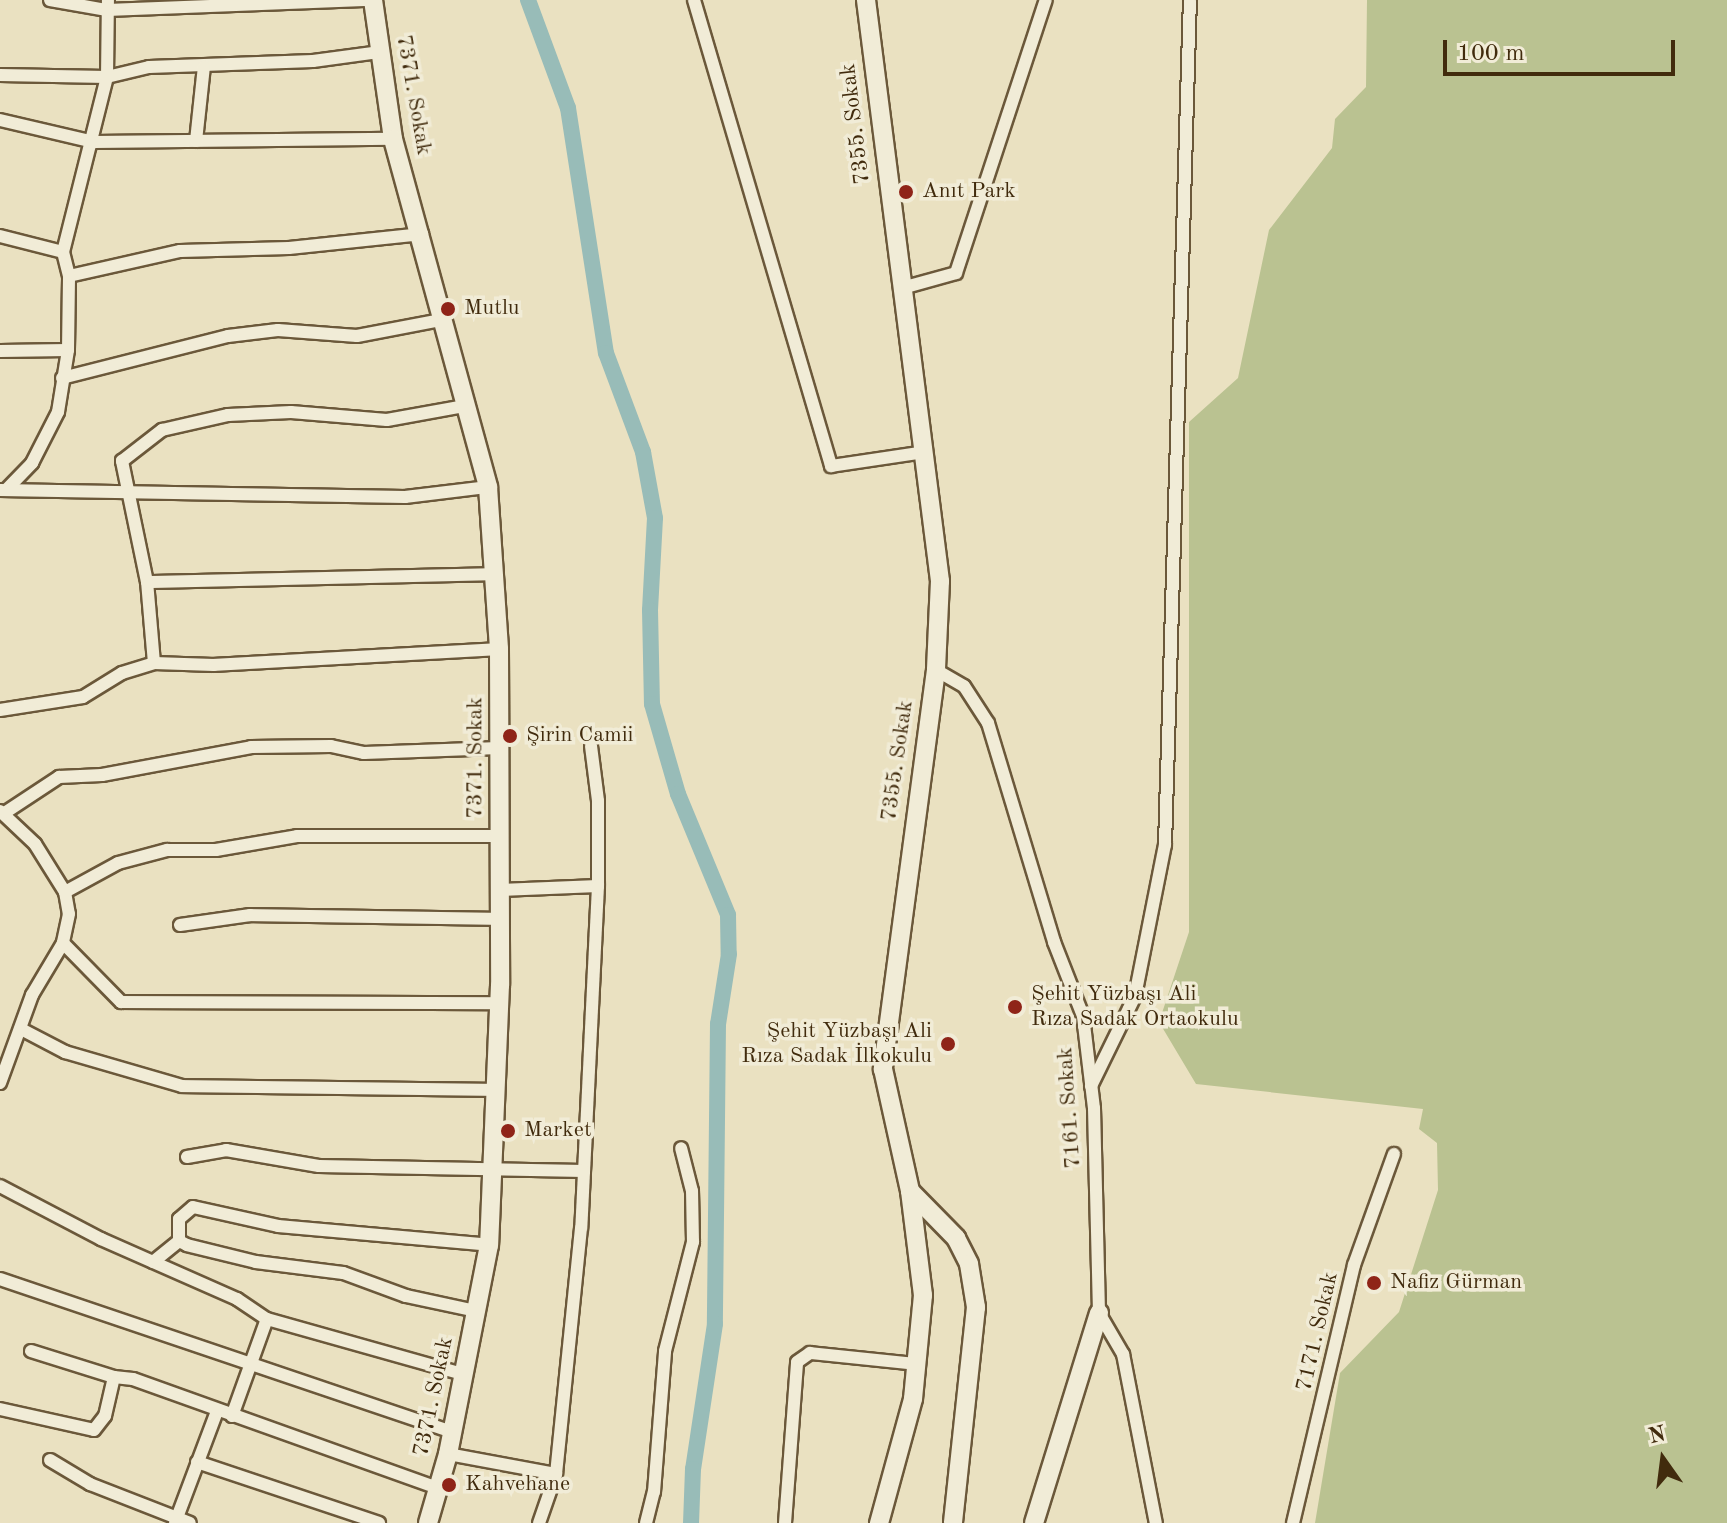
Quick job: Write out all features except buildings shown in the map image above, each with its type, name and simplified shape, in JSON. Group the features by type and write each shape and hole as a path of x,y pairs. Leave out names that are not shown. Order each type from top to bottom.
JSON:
{"street":[{"path":"50,0 108,5 372,0"},
{"name":"7371. Sokak","path":"372,0 393,139 422,234 441,320 488,487 499,649 500,1003 489,1245 448,1454 428,1523"},
{"path":"694,0 831,466 925,452"},
{"name":"7355. Sokak","path":"866,0 940,581 936,670 883,1069 910,1191 923,1295 913,1399 879,1523"},
{"path":"902,288 956,273 1046,0"},
{"path":"1091,1086 1135,996 1165,845 1190,0"},
{"path":"4,489 48,437 62,378 68,350 69,276 63,252 94,142 107,77 108,5"},
{"path":"0,75 107,77 149,67 204,66 380,52"},
{"path":"196,141 204,66"},
{"path":"0,120 94,142 393,139"},
{"path":"69,276 180,251 289,248 422,234"},
{"path":"0,236 63,252"},
{"path":"62,378 228,336 278,330 357,336 441,320"},
{"path":"0,351 68,350"},
{"path":"154,663 147,582 126,494 122,461 162,430 228,415 291,412 387,420 464,406"},
{"path":"4,489 126,494 181,490 249,497 405,497 488,487"},
{"path":"147,582 494,574"},
{"path":"0,710 83,697 122,673 154,663 214,665 499,649"},
{"name":"7161. Sokak","path":"936,670 964,686 988,723 1054,942 1083,1016 1091,1086 1099,1313 1123,1354 1156,1523"},
{"path":"0,1083 50,959 63,943 69,914 65,892 35,844 3,811 59,777 102,775 251,747 331,746 364,753 499,748"},
{"path":"539,1523 556,1474 584,1171 598,886 598,801 591,746"},
{"path":"65,892 118,863 167,850 216,850 297,836 500,836"},
{"path":"500,890 598,886"},
{"path":"180,925 250,915 500,919"},
{"path":"63,943 121,1002 500,1003"},
{"path":"21,1029 65,1052 182,1086 496,1090"},
{"path":"646,1523 654,1492 665,1351 693,1242 692,1191 681,1148"},
{"path":"187,1157 226,1150 319,1166 584,1171"},
{"name":"7171. Sokak","path":"1293,1523 1354,1265 1394,1154"},
{"path":"0,1186 153,1262 237,1299 267,1319 463,1374"},
{"path":"910,1191 956,1238 969,1264 976,1307 953,1523"},
{"path":"153,1262 179,1241 182,1211 193,1207 278,1226 489,1245"},
{"path":"179,1241 256,1262 343,1273 406,1296 476,1311"},
{"path":"0,1279 452,1432"},
{"path":"1034,1523 1099,1313"},
{"path":"232,1416 267,1319"},
{"path":"31,1351 114,1377 133,1379 438,1488"},
{"path":"785,1523 797,1362 810,1353 916,1364"},
{"path":"0,1409 94,1430 105,1416 114,1377"},
{"path":"176,1521 217,1411"},
{"path":"448,1454 556,1474"},
{"path":"50,1460 90,1484 176,1521 190,1523"},
{"path":"197,1462 379,1523"}],"green space":[{"path":"1367,0 1727,0 1727,1523 1315,1523 1340,1373 1399,1312 1438,1190 1437,1143 1419,1129 1423,1109 1196,1084 1159,1022 1189,932 1189,422 1238,378 1269,230 1332,148 1335,119 1366,87"}],"waterway":[{"path":"528,0 568,108 606,353 643,452 655,518 650,610 652,704 678,794 728,915 729,954 718,1024 715,1324 693,1469 691,1523"}],"place":[{"name":"Anıt Park","path":"906,192"},
{"name":"Mutlu","path":"448,309"},
{"name":"Şirin Camii","path":"510,736"},
{"name":"Şehit Yüzbaşı Ali Rıza Sadak Ortaokulu","path":"1015,1007"},
{"name":"Şehit Yüzbaşı Ali Rıza Sadak İlkokulu","path":"948,1044"},
{"name":"Market","path":"508,1131"},
{"name":"Nafiz Gürman","path":"1374,1283"},
{"name":"Kahvehane","path":"449,1485"}]}
